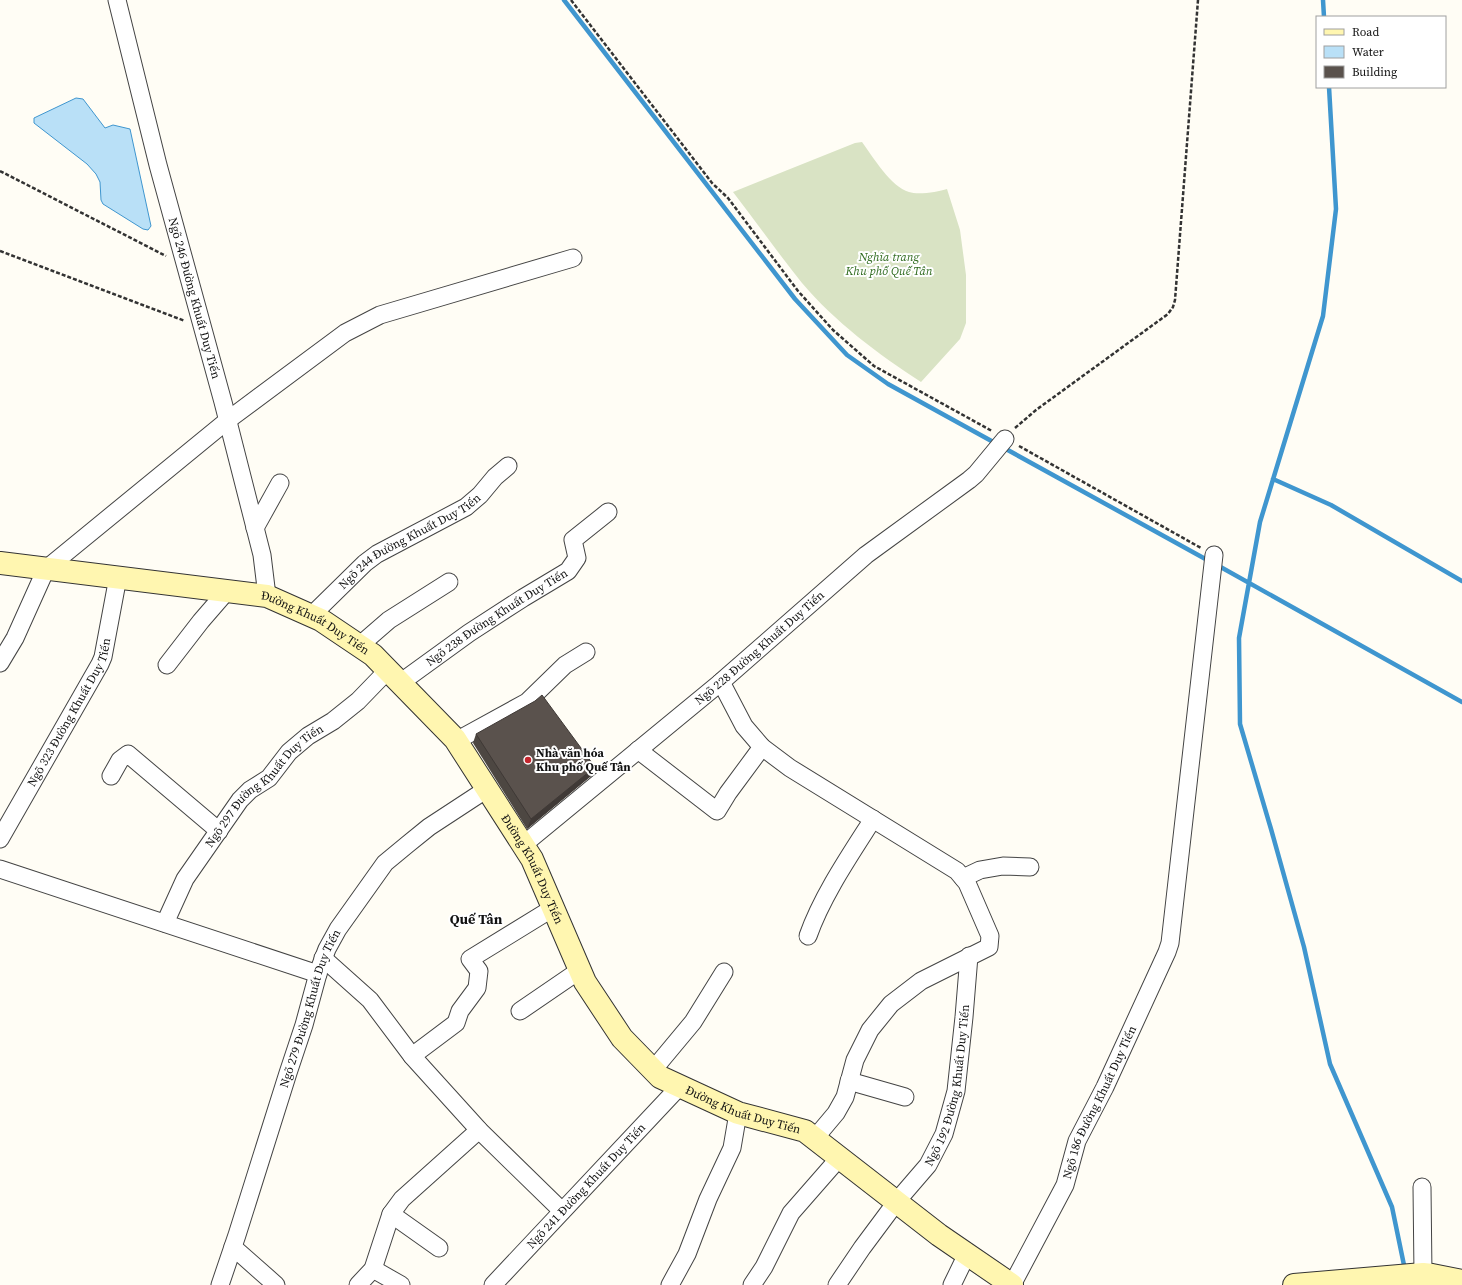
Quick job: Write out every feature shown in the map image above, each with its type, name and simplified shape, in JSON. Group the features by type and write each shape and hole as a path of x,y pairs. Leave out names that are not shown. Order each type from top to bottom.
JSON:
{"main road":[{"name":"Đường Khuất Duy Tiến","path":"0,563 267,596 322,620 373,655 456,741 532,859 585,982 622,1038 660,1077 738,1113 805,1131 816,1138 939,1235 1012,1285"},
{"path":"1294,1285 1424,1274 1462,1281"}],"street":[{"name":"Ngõ 246 Đường Khuất Duy Tiến","path":"117,0 158,165 228,420 262,555 267,596"},
{"path":"0,663 15,638 46,568 228,420 345,333 380,315 573,258"},
{"name":"Ngõ 228 Đường Khuất Duy Tiến","path":"523,845 721,682 866,555 969,480 1001,444"},
{"name":"Ngõ 244 Đường Khuất Duy Tiến","path":"311,616 365,563 377,554 466,508 480,496 495,477 508,466"},
{"path":"255,528 280,483"},
{"name":"Ngõ 238 Đường Khuất Duy Tiến","path":"394,676 475,630 523,598 568,571 577,558 573,540 608,512"},
{"name":"Ngõ 186 Đường Khuất Duy Tiến","path":"1012,1285 1065,1185 1078,1141 1105,1087 1170,944 1213,562"},
{"name":"Ngõ 323 Đường Khuất Duy Tiến","path":"0,839 100,664 103,657 118,577"},
{"path":"359,646 389,620 449,582"},
{"path":"167,665 201,621 227,591"},
{"path":"456,741 527,702 565,665 586,652"},
{"name":"Ngõ 297 Đường Khuất Duy Tiến","path":"165,923 185,880 240,800 250,790 269,778 289,752 308,736 333,721 358,701 394,676"},
{"path":"721,682 744,726 762,747 790,768 957,871 967,883 990,936 989,947 921,981 891,1004 870,1030 855,1060 845,1097 836,1114 816,1138"},
{"path":"638,750 716,811 762,747"},
{"path":"111,776 120,760 128,754 218,831"},
{"name":"Ngõ 279 Đường Khuất Duy Tiến","path":"220,1285 234,1247 327,949 338,929 385,863 418,836 487,789"},
{"path":"808,936 813,923 846,861 873,819"},
{"path":"963,878 980,870 1004,866 1030,867"},
{"path":"0,869 165,923 321,966 370,1000 412,1056 480,1130 562,1211"},
{"path":"412,1056 456,1023 460,1011 477,988 479,971 470,959 553,908"},
{"name":"Ngõ 192 Đường Khuất Duy Tiến","path":"837,1285 897,1202 928,1165 944,1134 956,1090 969,956"},
{"path":"520,1011 580,970"},
{"path":"653,1070 693,1022 724,972"},
{"path":"849,1081 905,1097"},
{"name":"Ngõ 241 Đường Khuất Duy Tiến","path":"493,1285 680,1086"},
{"path":"670,1285 687,1254 708,1199 732,1148 738,1113"},
{"path":"358,1285 374,1269 391,1214 402,1199 480,1130"},
{"path":"752,1285 764,1267 790,1214 840,1157"},
{"path":"1422,1187 1424,1274"},
{"path":"391,1214 439,1248"},
{"path":"234,1247 276,1285"},
{"path":"952,1285 967,1254"},
{"path":"374,1269 400,1285"}],"path":[{"path":"571,0 712,183 728,198 798,291 833,330 874,366 1001,444 1213,562"},
{"path":"1001,444 1021,421 1168,314 1173,307 1175,300 1198,0"},
{"path":"0,171 186,266"},
{"path":"0,251 202,327"}],"green space":[{"name":"Nghĩa trang Khu phố Quế Tân","path":"862,142 883,171 902,189 909,192 923,193 947,189 960,230 966,275 966,323 960,339 921,382 873,349 828,311 793,272 733,192 855,143"}],"water":[{"path":"76,98 83,99 105,128 113,125 130,129 151,226 148,230 143,229 103,204 101,200 100,182 96,174 87,164 34,123 34,118"}],"building":[{"name":"Nhà văn hóa Khu phố Quế Tân","path":"542,695 595,767 531,819 476,734 535,701"}],"waterway":[{"path":"564,0 795,299 847,355 888,384 1209,561"},
{"path":"1323,0 1324,16"},
{"path":"1329,88 1336,209 1323,316 1260,522 1239,638 1240,724 1304,947 1330,1064 1392,1207 1405,1270"},
{"path":"1273,479 1331,505 1462,581"},
{"path":"1217,565 1462,702"}],"place":[{"name":"Nhà văn hóa Khu phố Quế Tân","path":"528,760"}],"district":[{"name":"Quế Tân","path":"476,919"}]}
